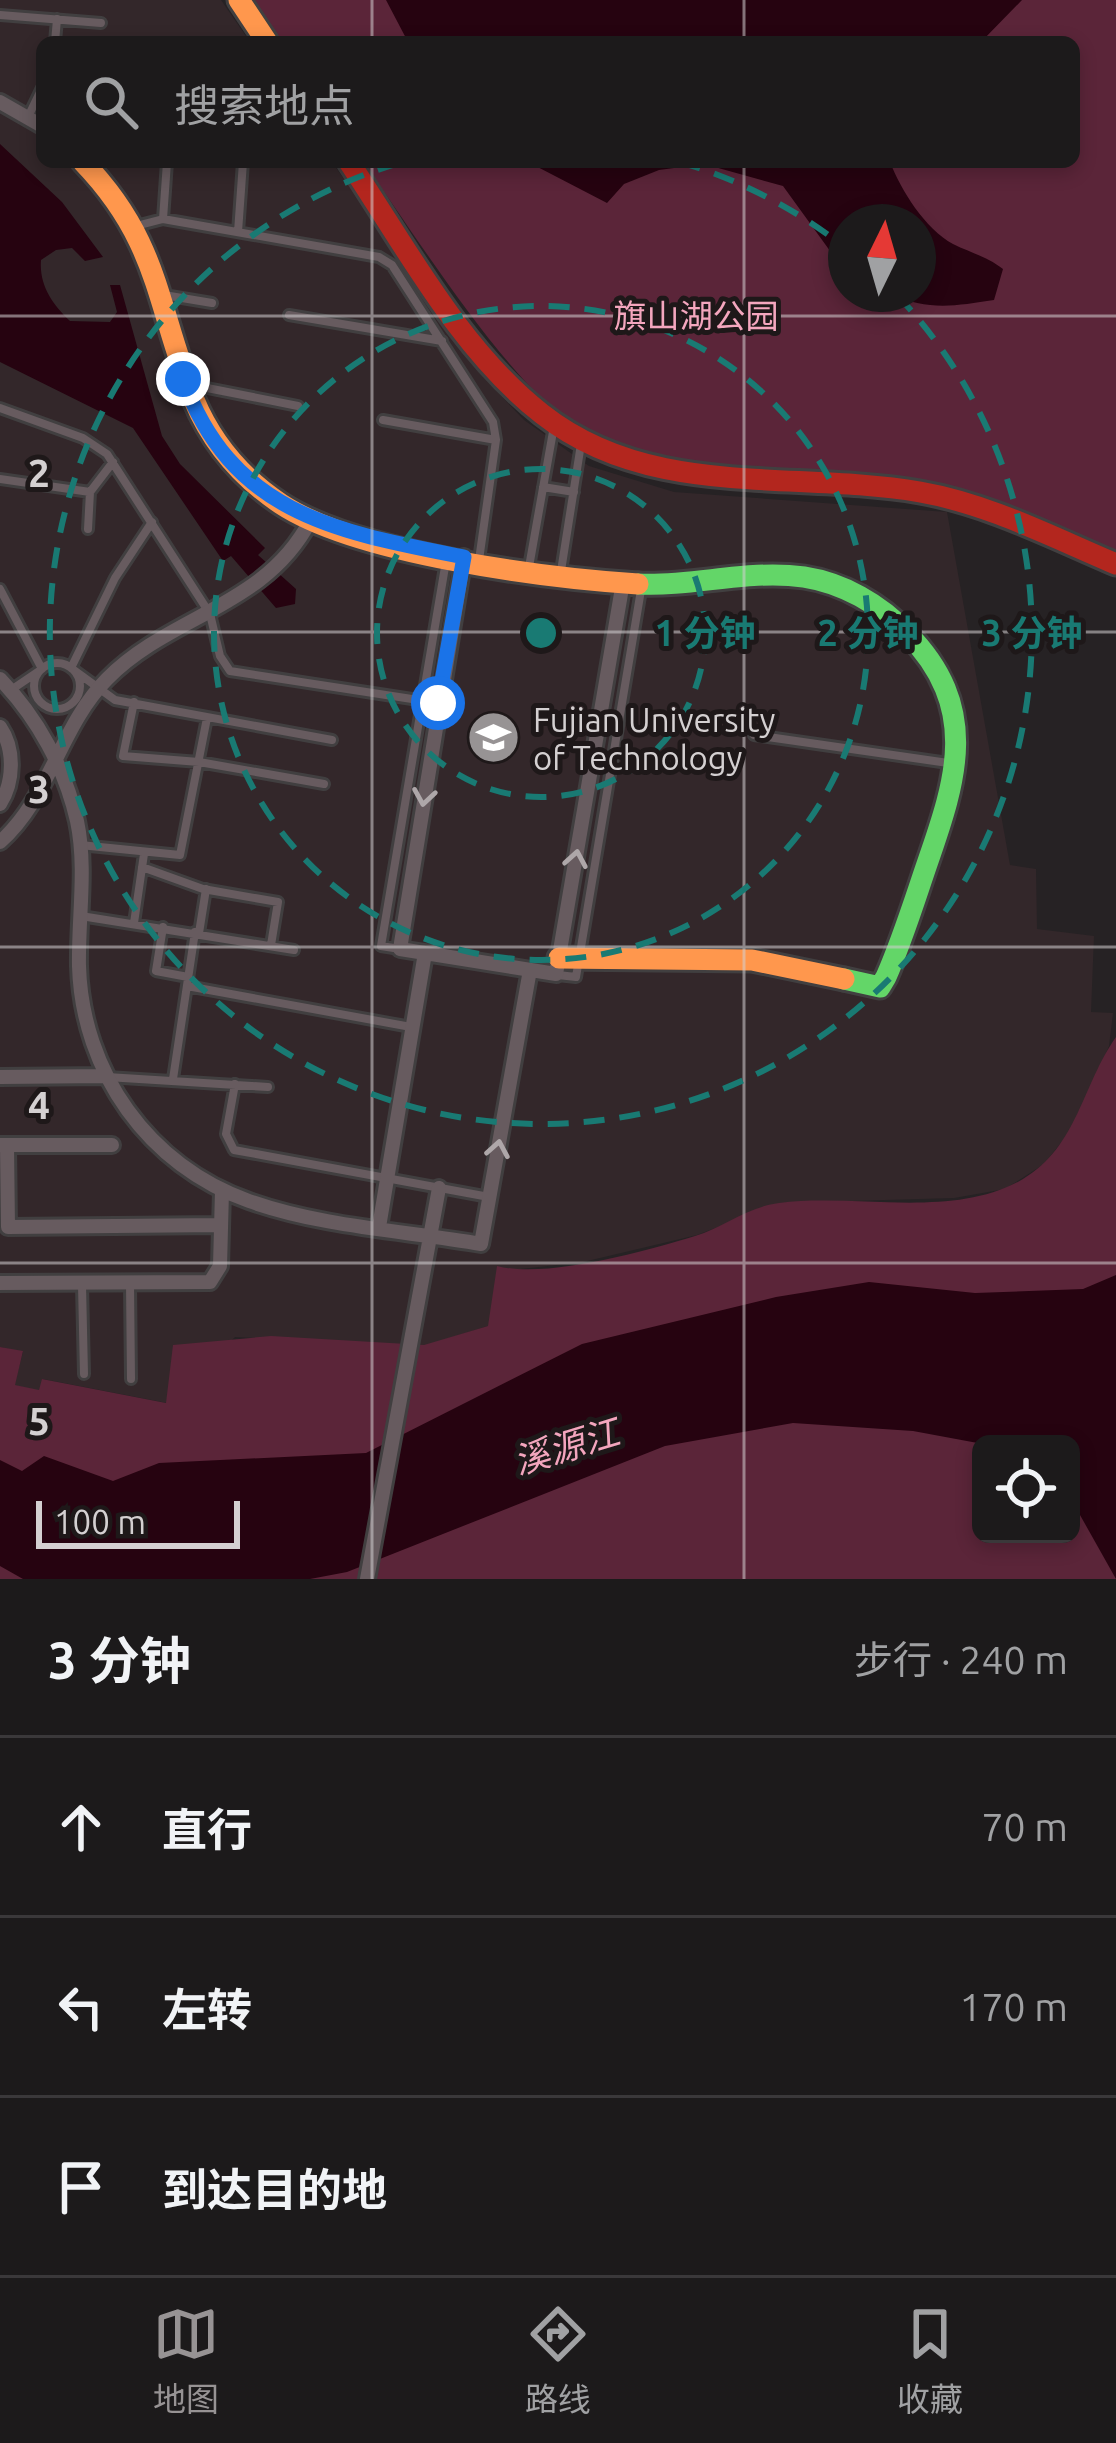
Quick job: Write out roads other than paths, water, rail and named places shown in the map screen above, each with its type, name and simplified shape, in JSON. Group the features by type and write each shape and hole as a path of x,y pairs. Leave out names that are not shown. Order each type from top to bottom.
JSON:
{"street":[{"path":"239,0 263,36"},
{"path":"0,102 36,122"},
{"path":"88,168 134,226 163,295 185,383 229,459 268,495 310,521 464,557 633,583 782,574 854,592 911,634 938,670 953,707 959,764 891,975 880,987 752,960 565,964 530,970 400,949 464,557"},
{"path":"354,168 502,374 554,424 582,441 673,474 877,486 938,496 1116,564"},
{"path":"1,840 32,804 97,689 154,640 210,614 266,578 310,521"},
{"path":"565,964 633,583"},
{"path":"5,684 38,725 71,802 80,845 83,1006 106,1076 160,1148 222,1191 285,1212 482,1244 530,970"},
{"path":"0,728 9,746 10,783 0,804"},
{"path":"379,1227 425,953"},
{"path":"0,1077 106,1076"},
{"path":"112,1145 3,1145 8,1227 221,1226"},
{"path":"367,1579 439,1188"},
{"path":"0,1283 210,1282 220,1266 222,1191"}],"lane":[{"path":"0,15 101,23"},
{"path":"56,36 57,19"},
{"path":"28,116 36,100"},
{"path":"163,219 167,168"},
{"path":"238,232 243,168"},
{"path":"134,226 163,219 384,259 444,341 489,415 496,440 421,701 381,946 400,949"},
{"path":"163,295 212,303"},
{"path":"290,315 444,341"},
{"path":"185,383 298,406"},
{"path":"0,408 93,442 113,462 210,614 220,656 230,671 438,703"},
{"path":"382,420 496,440"},
{"path":"529,567 554,424"},
{"path":"561,572 582,441"},
{"path":"88,529 90,492 113,462"},
{"path":"0,479 90,492"},
{"path":"543,487 574,492"},
{"path":"42,669 34,681 35,695 45,706 59,710 73,704 80,689 71,668 115,578 152,522"},
{"path":"0,589 42,669"},
{"path":"5,684 56,663 71,668 97,689 134,703 332,740"},
{"path":"134,703 123,756 199,762 323,784"},
{"path":"80,845 175,858 183,851 207,718"},
{"path":"754,735 959,764"},
{"path":"134,923 144,854"},
{"path":"142,868 206,889 278,902 271,945"},
{"path":"173,1080 206,889"},
{"path":"80,916 294,950"},
{"path":"163,927 156,971 188,982 412,1028"},
{"path":"106,1076 268,1087"},
{"path":"235,1084 226,1135 234,1150 490,1197"},
{"path":"82,1283 84,1374"},
{"path":"130,1283 131,1379"}],"water":[{"path":"386,0 1022,0 987,36 405,36"},
{"path":"0,144 62,202 103,257 85,261 72,248 56,250 41,260 42,278 52,301 70,321 110,322 117,312 110,285 120,285 162,436 180,464 265,548 258,555 296,589 295,604 276,608 231,556 223,561 133,428 0,362"},
{"path":"540,168 674,168 624,184 607,203"},
{"path":"718,168 893,168 913,204 828,204 828,248 783,186"},
{"path":"936,231 1003,269 994,300 936,305"},
{"name":"溪源江","path":"1116,1275 1116,1579 1080,1515 1080,1435 972,1435 972,1442 913,1431 793,1423 665,1446 347,1572 310,1579 23,1579 0,1566 0,1460 22,1471 44,1456 113,1481 159,1463 366,1453 582,1344 776,1297 869,1282 975,1293 1083,1289"}],"place":[{"name":"Fujian University of Technology","path":"494,738"}],"park label":[{"name":"旗山湖公园","path":"696,315"}]}
